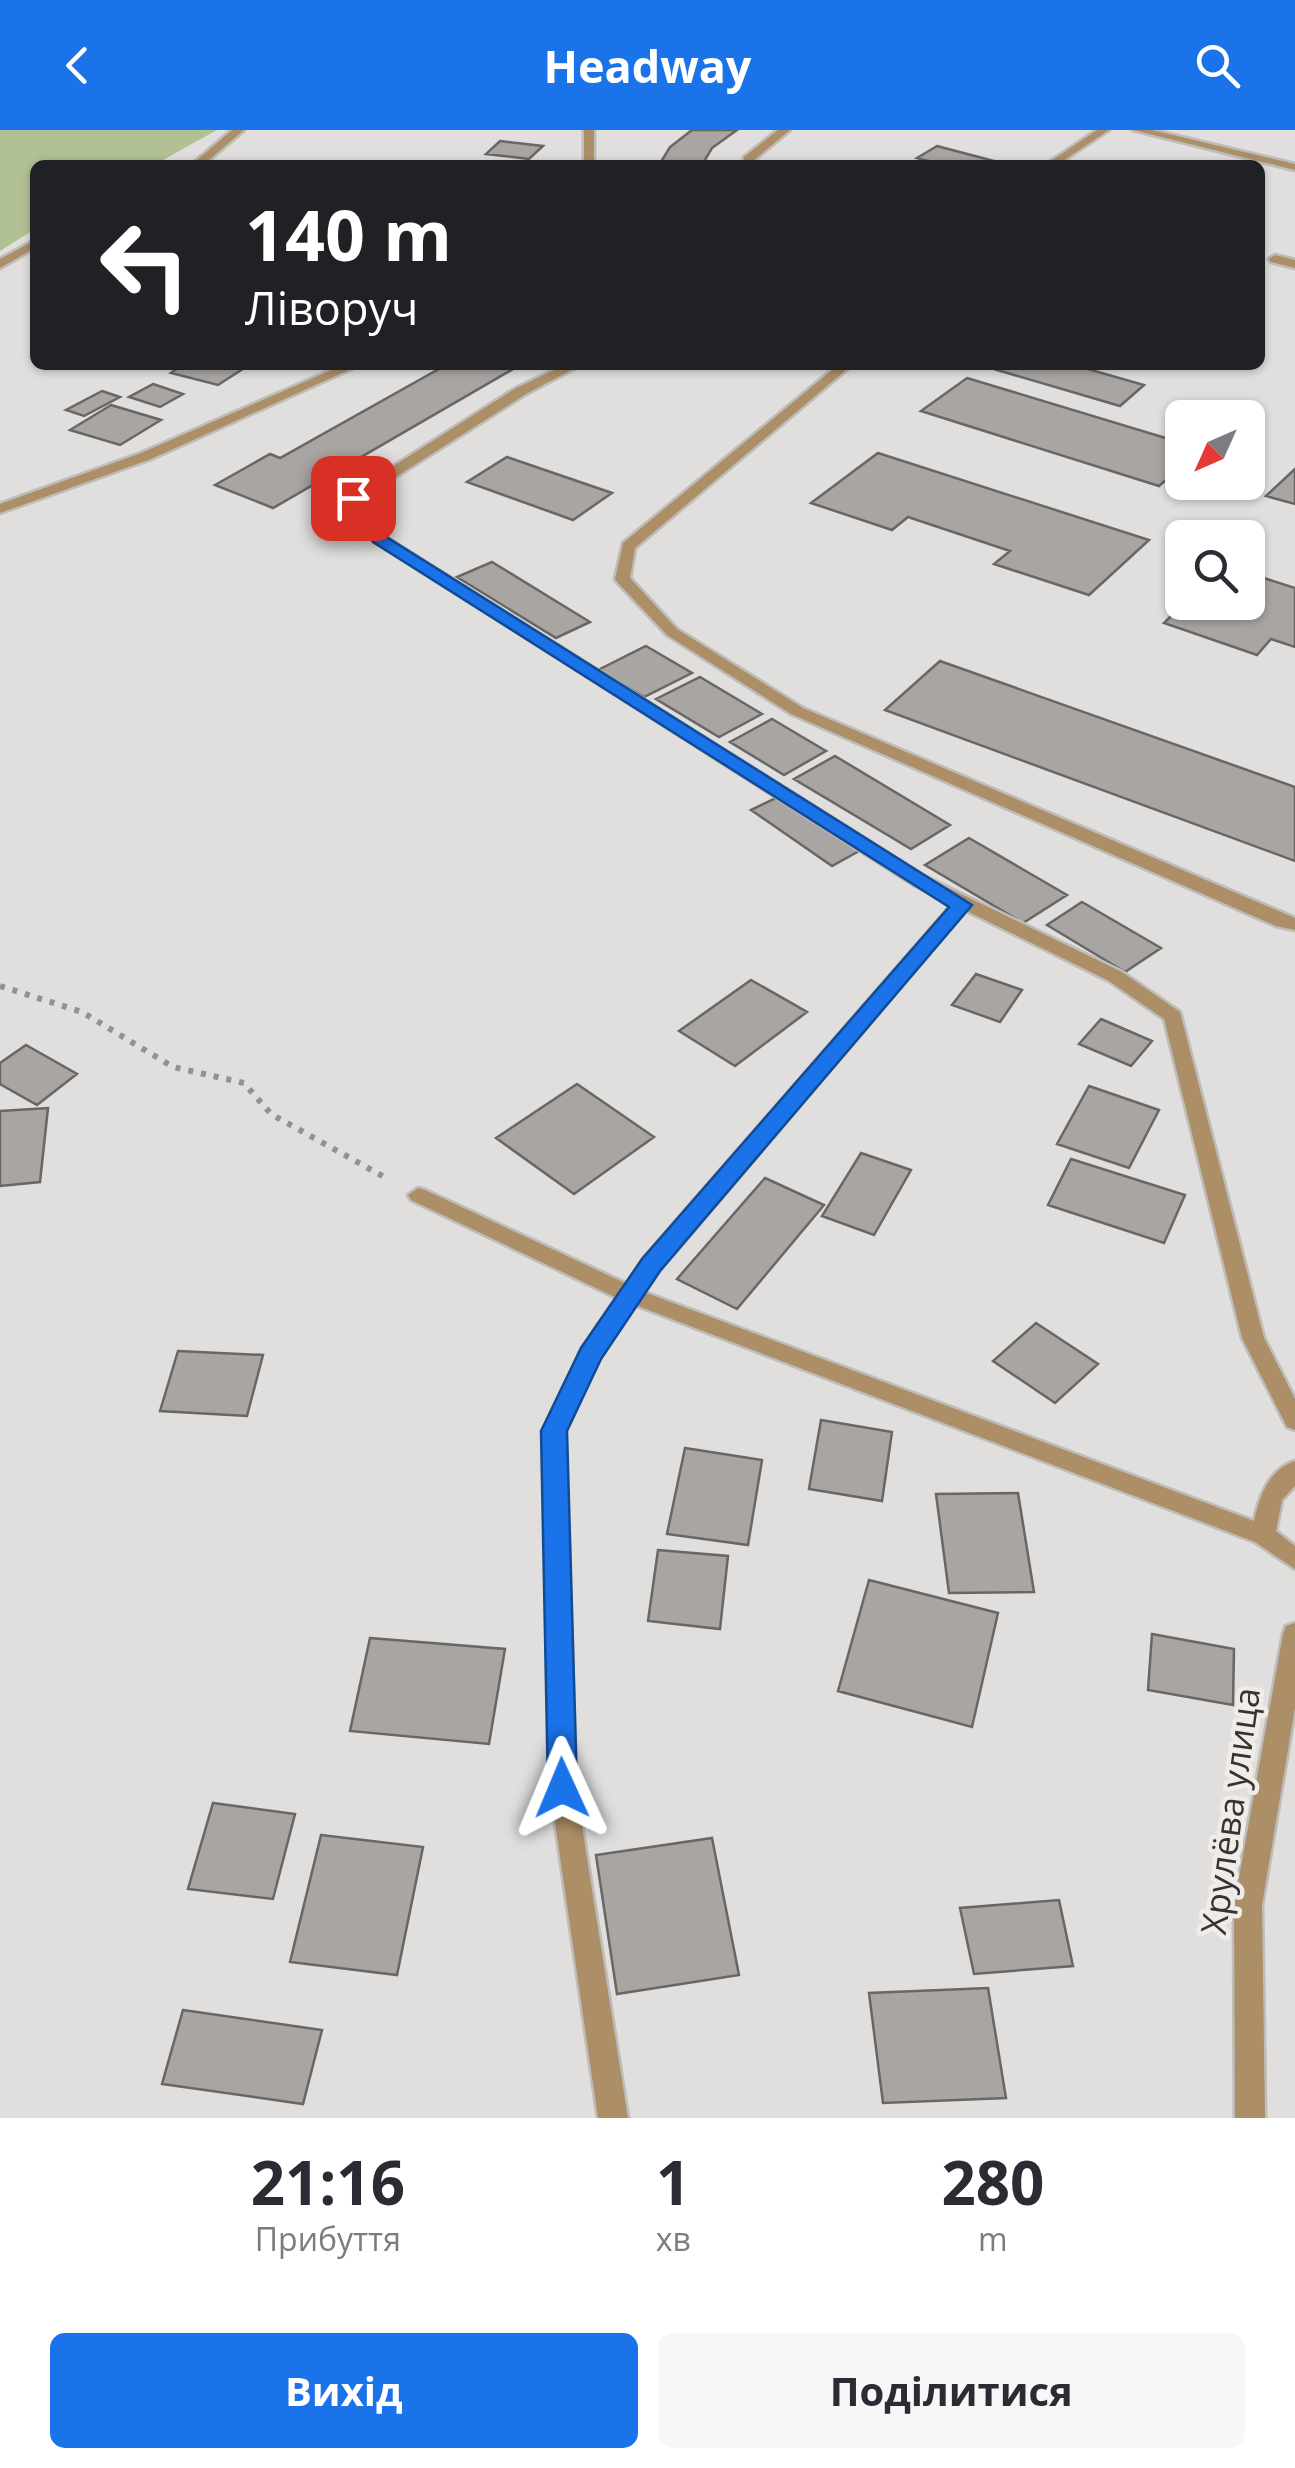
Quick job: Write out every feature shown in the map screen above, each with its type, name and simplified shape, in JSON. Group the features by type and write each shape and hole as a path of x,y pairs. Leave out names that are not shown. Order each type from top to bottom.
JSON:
{"street":[{"path":"202,160 239,130"},
{"path":"589,130 589,160"},
{"path":"748,160 785,130"},
{"path":"1058,160 1104,130"},
{"path":"1138,130 1295,167"},
{"path":"0,264 30,245"},
{"path":"1275,259 1295,264"},
{"path":"0,509 146,456 343,370"},
{"path":"565,370 521,392 353,498 379,539 962,905 1142,990 1173,1016 1253,1338 1295,1421"},
{"path":"840,370 628,546 622,579 672,632 797,711 1282,922 1295,924"},
{"path":"613,2118 562,1788 554,1431 590,1355 651,1265 962,905"},
{"path":"418,1195 633,1296 1263,1535 1295,1559"},
{"path":"1263,1535 1271,1496 1295,1470"},
{"name":"Хрулёва улица","path":"1250,2118 1248,1905 1295,1634"}],"path":[{"path":"0,986 82,1012 174,1067 244,1083 272,1114 418,1195"}],"green space":[{"path":"0,130 217,130 163,160 30,160 30,232 0,251"}],"building":[{"path":"692,130 737,130 712,148 705,160 662,160 670,147"},
{"path":"500,141 543,146 529,159 486,154"},
{"path":"937,146 990,160 924,160 917,158"},
{"path":"175,370 241,370 218,385 171,373"},
{"path":"437,370 511,370 273,508 215,485 270,454 280,458"},
{"path":"997,370 1092,370 1144,385 1120,406"},
{"path":"967,378 1165,438 1165,481 1159,486 921,411"},
{"path":"153,384 183,394 160,407 129,397"},
{"path":"102,391 120,397 84,416 66,410"},
{"path":"111,405 161,420 120,445 70,430"},
{"path":"878,453 1149,540 1089,595 994,564 1010,551 908,517 892,530 811,503"},
{"path":"507,457 612,493 573,520 467,482"},
{"path":"1295,469 1295,504 1266,496"},
{"path":"492,562 590,622 556,638 457,577"},
{"path":"1265,578 1295,588 1295,647 1271,639 1257,655 1164,623 1265,620"},
{"path":"646,646 692,673 644,697 598,670"},
{"path":"940,661 1295,787 1295,861 885,710"},
{"path":"700,677 762,714 719,737 656,699"},
{"path":"772,719 826,751 784,775 730,742"},
{"path":"835,756 950,825 911,849 794,779"},
{"path":"780,796 861,850 832,866 751,810"},
{"path":"969,838 1067,895 1023,923 925,865"},
{"path":"1082,902 1161,948 1125,972 1047,925"},
{"path":"976,974 1022,990 1000,1022 952,1005"},
{"path":"751,980 807,1012 735,1066 679,1031"},
{"path":"1101,1019 1152,1041 1131,1066 1079,1044"},
{"path":"26,1045 77,1074 37,1105 0,1084 0,1063"},
{"path":"577,1084 654,1137 574,1194 496,1138"},
{"path":"1089,1086 1159,1110 1129,1168 1057,1144"},
{"path":"48,1108 40,1182 0,1186 0,1111"},
{"path":"861,1153 911,1170 874,1235 822,1216"},
{"path":"1071,1159 1185,1195 1164,1243 1048,1205"},
{"path":"765,1178 824,1205 737,1309 677,1279"},
{"path":"1036,1323 1098,1364 1055,1403 993,1361"},
{"path":"178,1351 263,1355 247,1416 160,1411"},
{"path":"821,1420 892,1432 882,1501 809,1489"},
{"path":"685,1448 762,1460 748,1545 667,1534"},
{"path":"1018,1493 1034,1592 949,1593 936,1494"},
{"path":"658,1550 728,1556 720,1629 648,1621"},
{"path":"869,1580 998,1613 972,1727 838,1691"},
{"path":"1152,1634 1234,1649 1233,1705 1148,1690"},
{"path":"370,1638 505,1649 489,1744 350,1731"},
{"path":"213,1803 295,1814 273,1899 188,1889"},
{"path":"321,1835 423,1847 397,1975 290,1962"},
{"path":"712,1838 739,1975 617,1994 596,1855"},
{"path":"1059,1900 1073,1966 974,1974 960,1908"},
{"path":"988,1988 1006,2098 883,2103 869,1993"},
{"path":"183,2010 322,2030 303,2104 162,2084"}],"route":[{"path":"353,498 379,539 962,905 651,1265 590,1355 554,1431 562,1788"}]}
